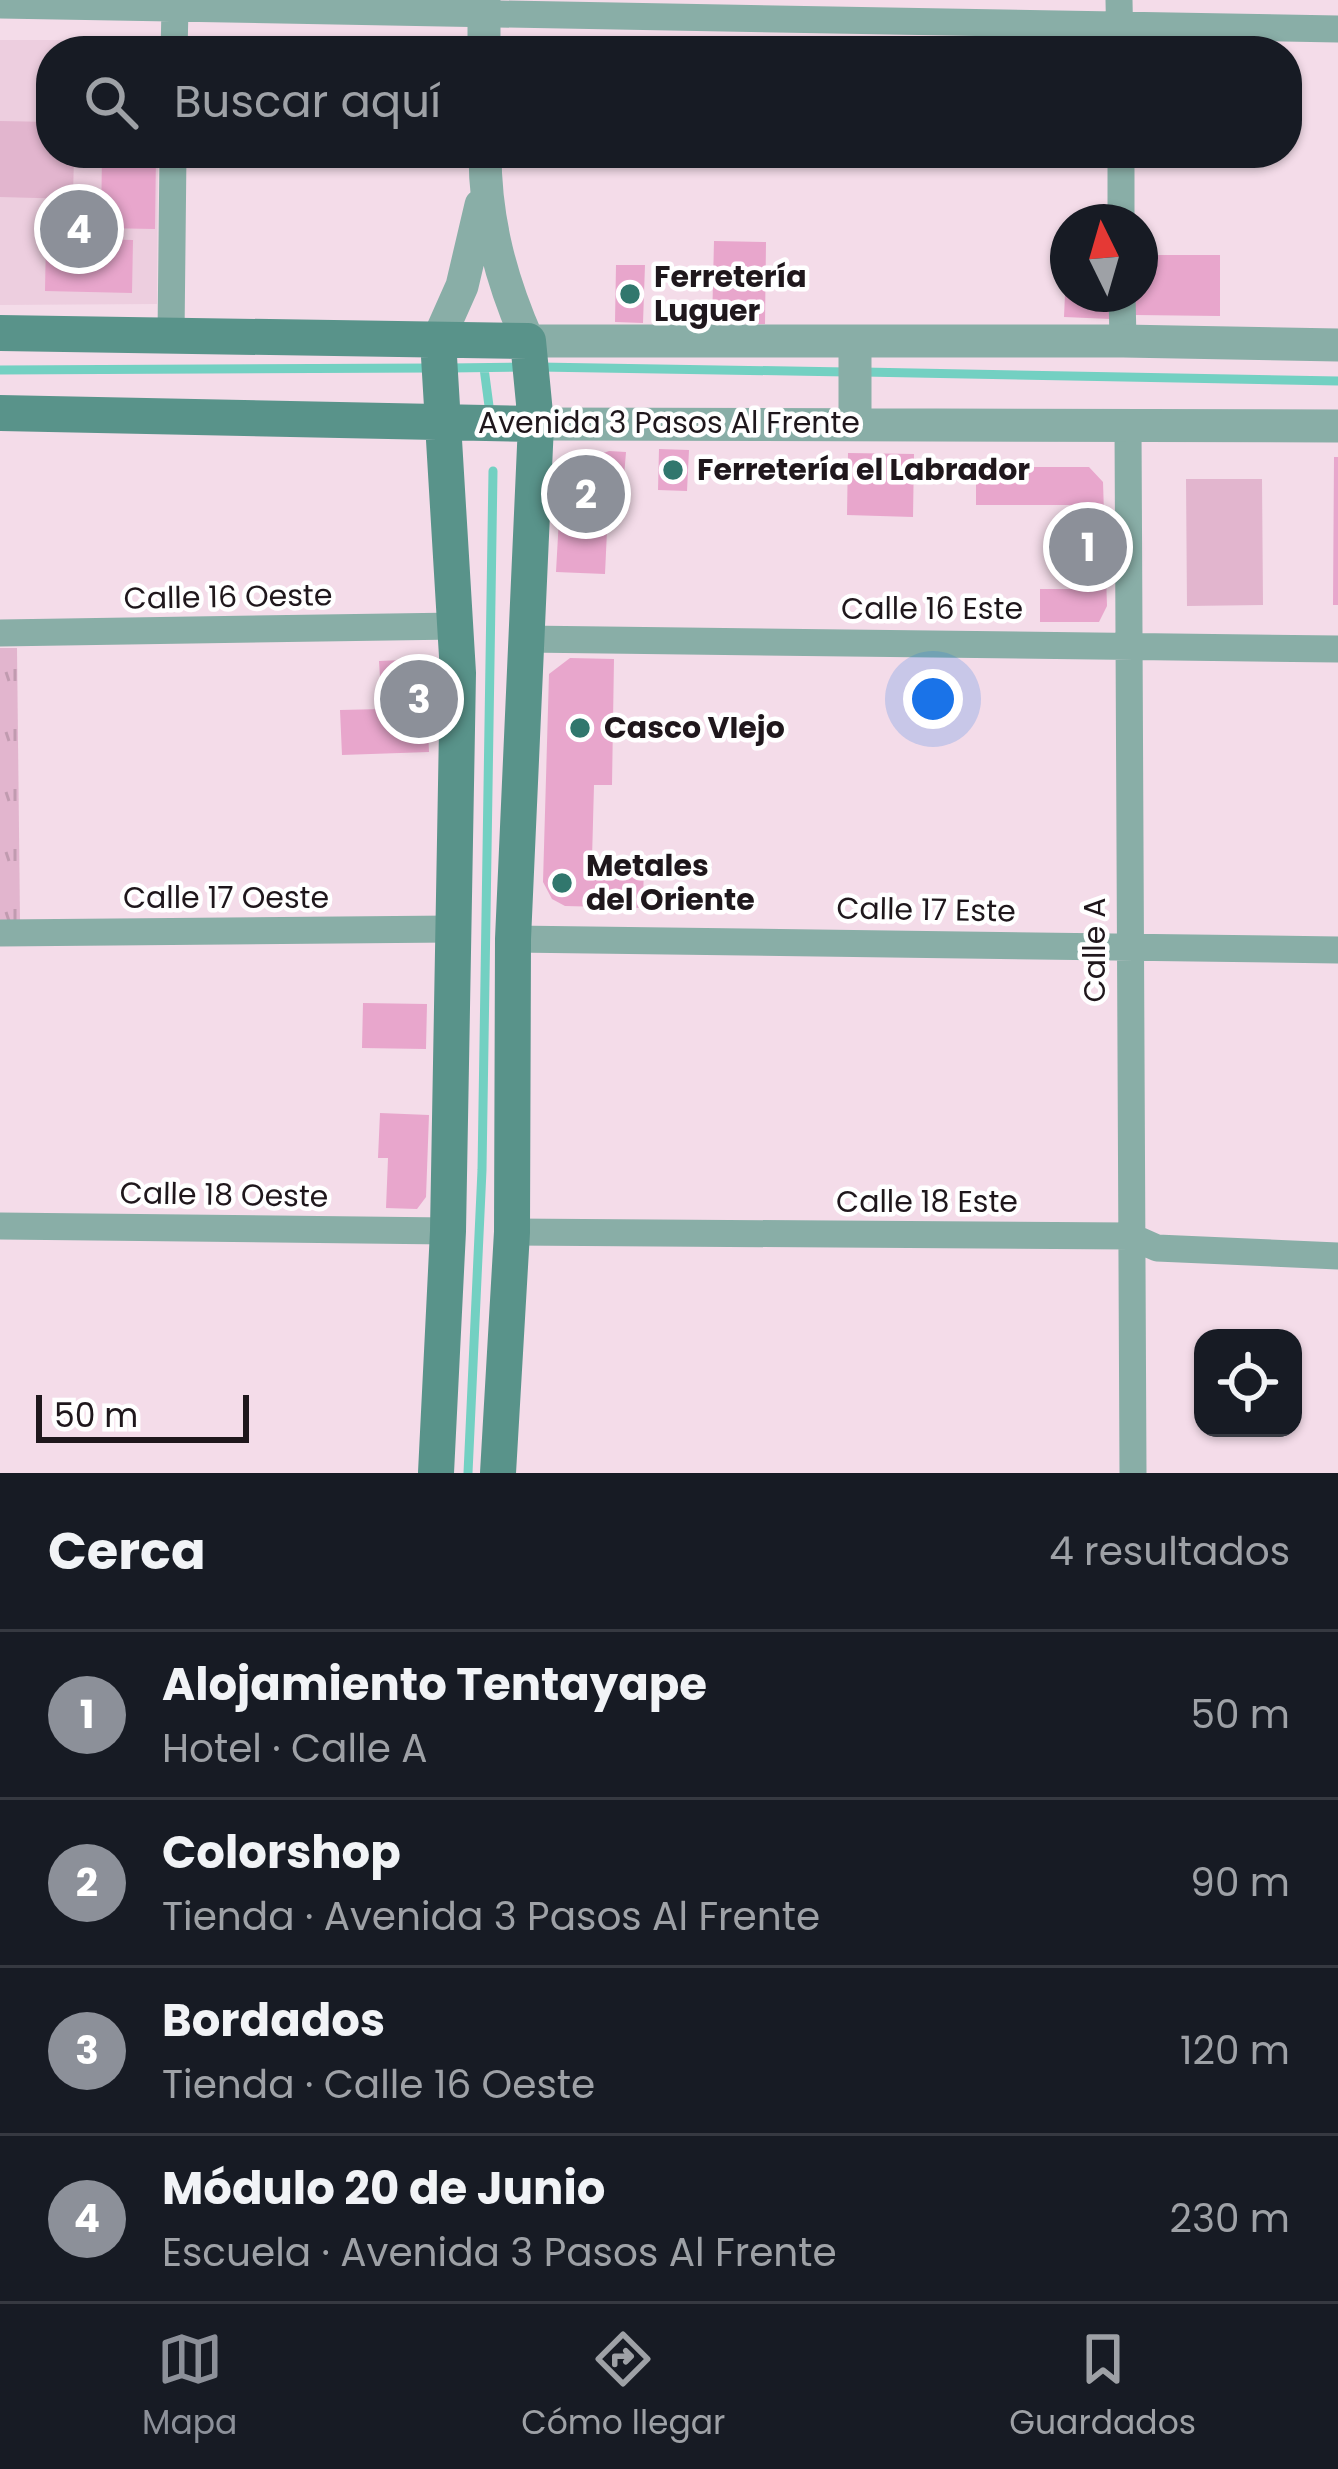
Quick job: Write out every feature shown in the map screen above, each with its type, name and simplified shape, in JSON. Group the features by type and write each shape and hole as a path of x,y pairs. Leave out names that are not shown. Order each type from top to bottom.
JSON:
{"main road":[{"path":"0,333 171,336 440,359 529,345 535,408 513,939 512,1232 497,1419 498,1473"},
{"path":"436,1473 444,1414 457,626 440,359"},
{"name":"Avenida 3 Pasos Al Frente","path":"0,413 446,423 535,408"},
{"path":"444,1414 497,1419"}],"street":[{"path":"0,5 484,8 1338,28"},
{"path":"174,36 175,9"},
{"path":"171,336 173,168"},
{"path":"1121,168 1121,204"},
{"path":"485,169 501,278 529,345 855,363 1123,341 1338,346"},
{"path":"440,359 462,286 485,169"},
{"path":"1122,312 1123,341"},
{"path":"855,363 855,424"},
{"name":"Avenida 3 Pasos Al Frente","path":"535,408 855,424 1338,427"},
{"name":"Calle A","path":"1128,426 1133,1473"},
{"name":"Calle 16 Oeste","path":"0,633 457,626"},
{"name":"Calle 16 Este","path":"525,639 1338,649"},
{"name":"Calle 17 Oeste","path":"0,933 452,929"},
{"name":"Calle 17 Este","path":"513,939 1338,950"},
{"name":"Calle 18 Oeste","path":"0,1226 448,1231"},
{"name":"Calle 18 Este","path":"512,1232 1130,1236 1157,1248 1338,1256"}],"shaded area":[{"path":"0,40 36,40 36,168 158,168 157,304 0,305"}],"green space":[{"path":"0,121 36,122 36,168 74,168 73,199 0,197"},
{"path":"1186,479 1262,479 1263,605 1187,606"},
{"path":"0,648 17,648 20,920 0,920"}],"building":[{"path":"102,168 156,168 155,229 101,228"},
{"path":"46,238 133,240 132,293 45,291"},
{"path":"714,241 766,242 765,324 712,324"},
{"path":"1158,255 1220,255 1220,316 1135,315 1158,312"},
{"name":"Ferretería Luguer","path":"616,265 645,265 643,323 615,322"},
{"path":"1064,312 1111,312 1111,319 1064,317"},
{"name":"Ferretería el Labrador","path":"659,449 689,450 687,491 658,490"},
{"path":"626,452 623,489 609,488 605,574 556,572 560,500 571,479 592,457"},
{"path":"848,453 914,454 913,517 847,515"},
{"path":"1334,457 1338,457 1338,605 1333,605"},
{"path":"976,467 1089,467 1103,482 1107,606 1099,622 1040,622 1040,589 1072,589 1072,505 976,505"},
{"path":"570,658 614,659 612,785 594,785 592,859 644,860 643,908 565,906 552,899 543,882 549,674"},
{"path":"425,659 429,752 342,755 340,710 382,709 379,661"},
{"path":"363,1003 427,1004 426,1049 362,1048"},
{"path":"380,1113 429,1115 426,1197 417,1209 386,1208 388,1158 378,1158"}],"waterway":[{"path":"449,368 523,367"},
{"path":"539,367 847,372"},
{"path":"0,370 433,368"},
{"path":"484,368 489,406"},
{"path":"863,372 1338,381"},
{"path":"468,1473 482,1170 493,471"}],"place":[{"name":"Módulo 20 de Junio","path":"79,229"},
{"name":"Ferretería Luguer","path":"630,294"},
{"name":"Ferretería el Labrador","path":"673,470"},
{"name":"Colorshop","path":"586,494"},
{"name":"Alojamiento Tentayape","path":"1088,547"},
{"name":"Bordados","path":"419,699"},
{"name":"Casco VIejo","path":"580,728"},
{"name":"Metales del Oriente","path":"562,883"}]}
